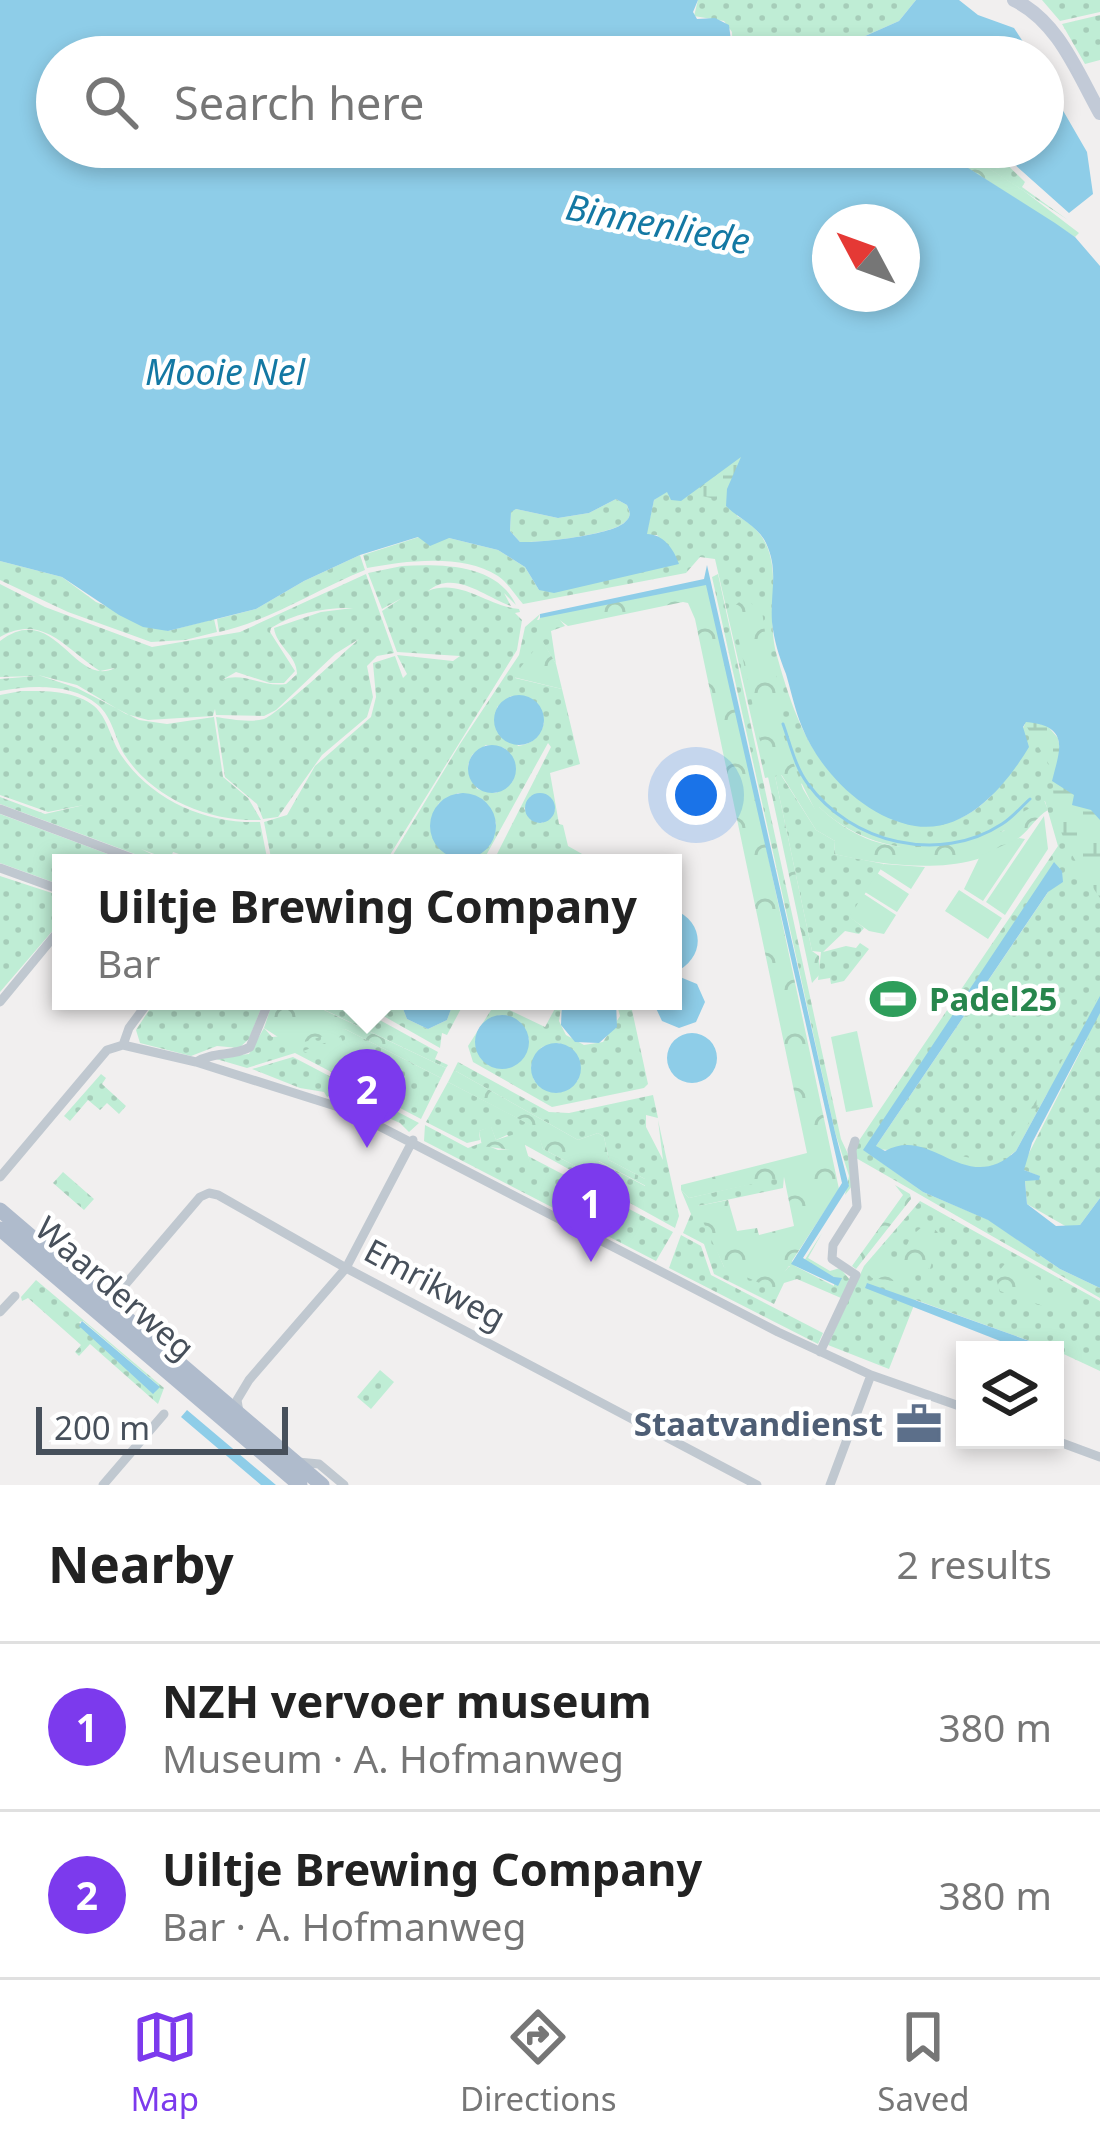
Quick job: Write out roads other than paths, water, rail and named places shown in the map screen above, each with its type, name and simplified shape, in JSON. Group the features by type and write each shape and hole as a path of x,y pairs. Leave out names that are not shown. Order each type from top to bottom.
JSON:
{"main road":[{"name":"Waarderweg","path":"0,1210 322,1485"},
{"name":"Waarderweg","path":"0,1229 300,1485"}],"street":[{"path":"1014,0 1039,14 1056,36"},
{"path":"1064,50 1100,113"},
{"path":"0,809 121,854"},
{"path":"0,868 52,887"},
{"path":"0,1002 52,939"},
{"path":"123,1045 142,1010"},
{"path":"196,1063 214,1053 250,1048 265,1010"},
{"path":"0,1177 103,1053 123,1045 322,1100 413,1140 820,1352 956,1405"},
{"path":"238,1412 237,1400 249,1380 346,1268 413,1140"},
{"path":"820,1352 856,1275 832,1259 832,1245 857,1207 855,1141"},
{"name":"Emrikweg","path":"118,1293 200,1197 209,1193 757,1485"},
{"path":"0,1312 15,1296"},
{"path":"830,1485 871,1375"},
{"path":"103,1485 164,1414"},
{"path":"1064,1443 1100,1456"},
{"name":"Waarderweg","path":"296,1462 320,1464 344,1485"}],"water":[{"name":"Mooie Nel","path":"0,0 698,0 693,12 697,19 715,18 729,25 730,36 36,36 36,168 968,168 1075,237 1100,266 1100,820 1091,810 1072,805 1074,795 1052,781 1059,742 1041,724 1026,722 1029,747 1009,776 982,804 951,822 915,826 897,821 862,803 833,776 810,744 797,714 774,636 770,553 763,537 726,506 727,489 741,457 681,501 671,500 667,492 654,500 647,534 667,543 679,564 554,593 539,590 525,567 498,550 449,538 430,546 418,537 360,555 256,609 168,631 143,627 62,577 0,561","holes":["616,499 627,505 630,516 618,527 558,540 520,542 510,531 511,512 516,509 558,518 589,513"]},
{"path":"916,0 959,0 978,15 1014,28 1019,36 865,36 899,21"},
{"path":"1064,112 1087,152 1093,194 1069,213 1019,168 1064,168"},
{"path":"707,565 849,1186 803,1258 842,1278 838,1286 791,1264 842,1183 706,585 540,618 540,614 704,579"},
{"path":"509,696 529,696 543,710 543,730 529,744 509,744 495,730 495,710"},
{"path":"492,745 509,752 516,769 509,786 492,793 475,786 468,769 475,752"},
{"path":"540,793 551,797 555,808 551,819 540,823 529,819 525,808 529,797"},
{"path":"450,795 476,795 494,813 494,839 480,854 446,854 432,839 432,813"},
{"path":"1054,862 1062,871 1063,882 1048,892 876,1146 885,1151 918,1146 981,1167 1016,1151 1100,996 1100,1013 1032,1143 1024,1170 1040,1176 1025,1181 1027,1204 1056,1226 1080,1225 1100,1198 1100,1288 1060,1269 988,1220 923,1192 863,1150"},
{"path":"682,914 692,923 698,941 684,967"},
{"path":"682,978 697,984 705,1002 696,1022 679,1028 662,1021 657,1010 682,1010"},
{"path":"404,1010 451,1010 447,1020 428,1029 407,1019"},
{"path":"562,1010 616,1010 617,1027 599,1043 575,1042 561,1025"},
{"path":"502,1015 521,1023 529,1042 521,1061 502,1069 483,1061 475,1042 483,1023"},
{"path":"682,1034 702,1034 716,1048 716,1068 702,1082 682,1082 668,1068 668,1048"},
{"path":"556,1043 574,1050 581,1068 574,1086 556,1093 538,1086 531,1068 538,1050"},
{"path":"867,1283 1030,1341 1000,1341 865,1288"},
{"path":"82,1321 160,1387 153,1394 79,1326"},
{"path":"187,1410 276,1485 261,1485 181,1417"}],"waterway":[{"path":"783,724 800,770 826,804 848,821 897,842 951,843 977,836 1006,822 1030,799"}],"place":[{"name":"Padel25","path":"893,999"},
{"name":"Uiltje Brewing Company","path":"367,1148"},
{"name":"NZH vervoer museum","path":"591,1262"},
{"name":"Staatvandienst","path":"919,1424"}],"water label":[{"name":"Binnenliede","path":"658,224"}]}
